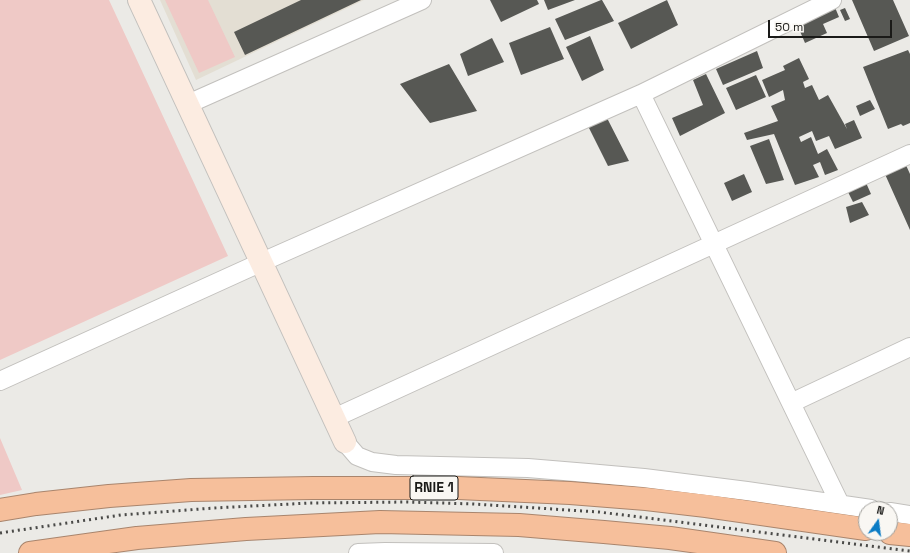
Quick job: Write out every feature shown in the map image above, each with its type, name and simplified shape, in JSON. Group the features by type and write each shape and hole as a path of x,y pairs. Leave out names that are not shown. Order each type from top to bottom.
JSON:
{"highway":[{"name":"RNIE 1","path":"0,510 36,504 109,496 191,490 458,488 570,493 646,499 858,528"},
{"path":"30,553 145,537 246,529 380,522 519,525 596,531 670,538 775,553"},
{"path":"898,534 910,536"}],"street":[{"path":"139,0 345,442 357,456 372,462 396,465 528,468 588,472 691,484 858,507"},
{"path":"188,104 422,0"},
{"path":"0,381 262,262 641,94 832,0"},
{"path":"641,94 840,504"},
{"path":"334,418 910,154"},
{"path":"791,403 910,347"},
{"path":"898,513 910,515"},
{"path":"358,553 494,553"}],"shaded area":[{"path":"0,0 109,0 228,256 0,360"},
{"path":"160,0 364,0 196,80"},
{"path":"165,0 208,0 235,57 199,73"},
{"path":"0,438 22,490 0,495"}],"building":[{"path":"301,0 361,0 245,55 234,32"},
{"path":"490,0 537,0 539,4 501,22"},
{"path":"544,0 575,0 548,10"},
{"path":"601,0 614,21 565,40 555,19"},
{"path":"667,0 678,25 631,49 618,23"},
{"path":"852,0 893,0 909,36 874,51"},
{"path":"834,5 839,17 823,24 827,33 805,43 796,22"},
{"path":"845,8 850,19 845,21 840,10"},
{"path":"550,27 564,59 521,75 509,43"},
{"path":"590,36 604,70 582,81 566,47"},
{"path":"492,38 504,62 468,76 460,54"},
{"path":"908,50 910,54 910,123 903,126 901,124 888,129 863,67"},
{"path":"757,51 763,68 723,85 716,69"},
{"path":"799,58 809,79 803,82 805,88 812,85 819,100 828,95 847,129 845,124 854,120 862,138 835,149 829,136 816,141 812,131 799,137 801,142 811,137 818,154 827,149 838,170 825,175 820,162 813,165 819,177 795,185 774,134 747,140 744,133 778,121 771,106 785,100 783,90 769,97 762,80 785,70 783,66"},
{"path":"449,64 477,111 430,123 400,84"},
{"path":"706,74 725,113 680,136 672,118 703,105 693,80"},
{"path":"756,75 766,97 736,110 726,88"},
{"path":"870,100 875,109 860,116 856,106"},
{"path":"607,118 629,161 608,166 588,126"},
{"path":"769,139 784,180 766,184 750,146"},
{"path":"905,163 910,174 910,230 884,172"},
{"path":"744,174 752,192 732,201 724,183"},
{"path":"863,176 871,194 853,202 844,184"},
{"path":"862,202 869,215 850,223 846,207"}],"railway":[{"path":"0,533 121,515 310,503 407,502 474,504 599,512 910,551"}]}
